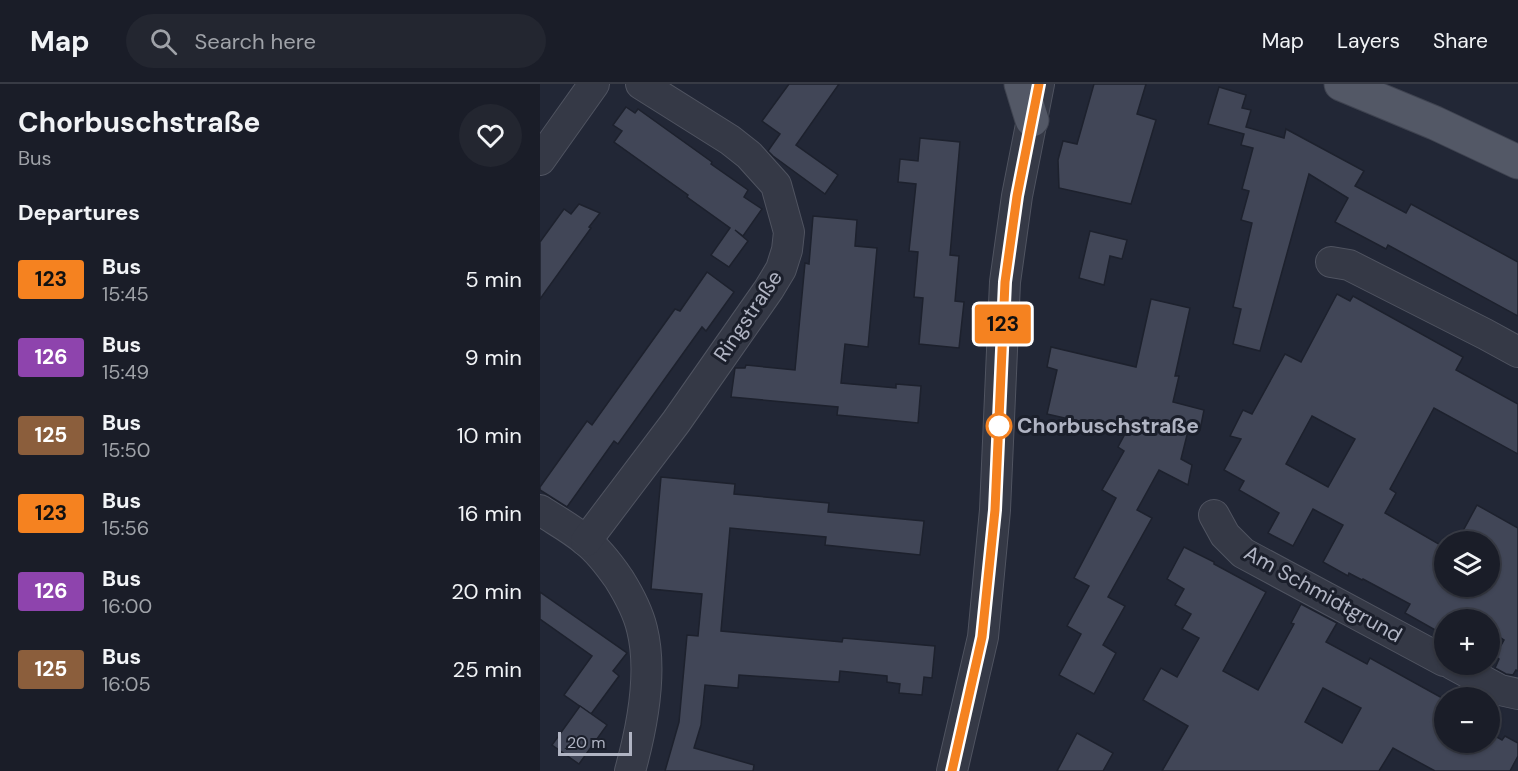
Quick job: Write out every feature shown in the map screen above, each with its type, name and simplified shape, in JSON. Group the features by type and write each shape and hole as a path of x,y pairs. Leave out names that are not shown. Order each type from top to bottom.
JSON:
{"main road":[{"path":"1021,84 1032,120"},
{"path":"1341,84 1435,123 1518,162"}],"street":[{"path":"540,160 594,84"},
{"name":"Ringstraße","path":"586,541 676,422 769,289 781,269 787,250 789,232 776,185 749,155 730,140 641,84"},
{"path":"952,771 982,637 995,510 1005,282 1017,196 1039,84"},
{"path":"1330,262 1349,265 1518,352"},
{"path":"540,510 586,541 610,566 625,588 643,631 646,653 646,688 642,720 630,771"},
{"name":"Am Schmidtgrund","path":"1214,514 1225,535 1243,553 1434,656"},
{"path":"1472,675 1500,690 1518,694"}],"building":[{"path":"789,84 839,84 796,145 838,175 825,194 768,151 780,134 762,121"},
{"path":"1094,84 1146,84 1137,114 1156,120 1131,204 1059,188 1058,160 1063,141 1077,144"},
{"path":"1219,87 1246,95 1242,108 1251,110 1246,127 1284,138 1286,129 1364,171 1355,186 1406,213 1411,204 1518,262 1518,316 1388,245 1386,249 1335,222 1348,198 1309,174 1260,351 1233,344 1241,309 1233,307 1252,223 1241,220 1249,191 1242,189 1253,148 1241,145 1244,134 1208,124"},
{"path":"626,107 635,113 638,109 712,162 711,164 748,190 744,197 762,209 743,236 735,230 748,241 729,267 711,255 730,228 614,142 622,131 613,125"},
{"path":"920,138 960,142 950,255 959,256 955,301 964,302 959,348 919,344 923,298 914,297 918,252 909,251 916,184 898,182 900,159 918,161"},
{"path":"579,204 600,213 540,299 540,242 564,209 571,214"},
{"path":"813,216 857,220 855,246 877,248 868,347 845,344 841,383 896,388 896,384 921,386 918,423 837,415 838,407 731,397 735,368 745,368 746,365 795,370 805,263 809,264"},
{"path":"1090,231 1127,240 1122,259 1110,256 1104,285 1079,278"},
{"path":"707,272 734,292 706,331 702,327 618,444 614,441 567,507 540,490 587,421 592,425 675,309 680,311"},
{"path":"1337,294 1350,301 1353,296 1463,357 1456,370 1518,404 1518,454 1434,408 1390,489 1396,493 1385,513 1434,541 1434,597 1500,597 1500,531 1463,531 1477,505 1518,528 1518,671 1516,670 1513,675 1500,671 1500,647 1504,640 1500,637 1500,609 1434,609 1434,629 1405,613 1410,604 1363,579 1349,573 1348,576 1323,562 1343,525 1313,509 1293,546 1268,533 1279,513 1239,490 1244,481 1224,470 1241,439 1230,436 1243,410 1252,414 1285,354 1301,362","holes":["1312,416 1355,439 1328,487 1286,464"]},
{"path":"1151,299 1190,308 1175,376 1179,376 1173,402 1204,410 1200,430 1189,427 1181,459 1192,465 1188,485 1159,470 1137,510 1152,518 1108,597 1125,606 1103,645 1116,653 1094,694 1059,675 1081,634 1067,626 1089,586 1074,578 1116,498 1102,490 1124,451 1118,447 1126,432 1047,414 1057,370 1047,367 1051,347 1136,367"},
{"path":"661,477 735,484 734,494 829,503 828,512 924,521 920,555 825,545 826,537 730,528 721,631 842,642 843,638 935,646 932,678 924,677 922,695 899,693 900,684 887,682 887,676 840,671 839,682 739,675 738,688 705,685 701,725 694,748 754,765 753,771 665,771 679,722 687,635 698,636 702,594 651,589"},
{"path":"1184,547 1266,592 1223,671 1258,690 1294,624 1291,623 1301,604 1337,623 1326,642 1367,664 1370,658 1434,693 1434,753 1500,753 1500,739 1502,740 1505,736 1518,743 1518,756 1510,771 1435,771 1393,748 1379,771 1162,771 1188,726 1143,700 1161,668 1177,677 1199,638 1182,629 1191,614 1175,605 1184,589 1167,579","holes":["1323,688 1361,708 1342,743 1305,722"]},
{"path":"540,592 627,653 613,671 619,676 591,714 564,695 592,656 540,619"},
{"path":"580,706 607,725 579,764 552,745"},
{"path":"1077,733 1113,753 1103,771 1057,771"}],"bus line":[{"name":"123","path":"952,771 982,637 995,510 1005,282 1017,196 1039,84"}],"place":[{"name":"Chorbuschstraße","path":"999,426"}]}
